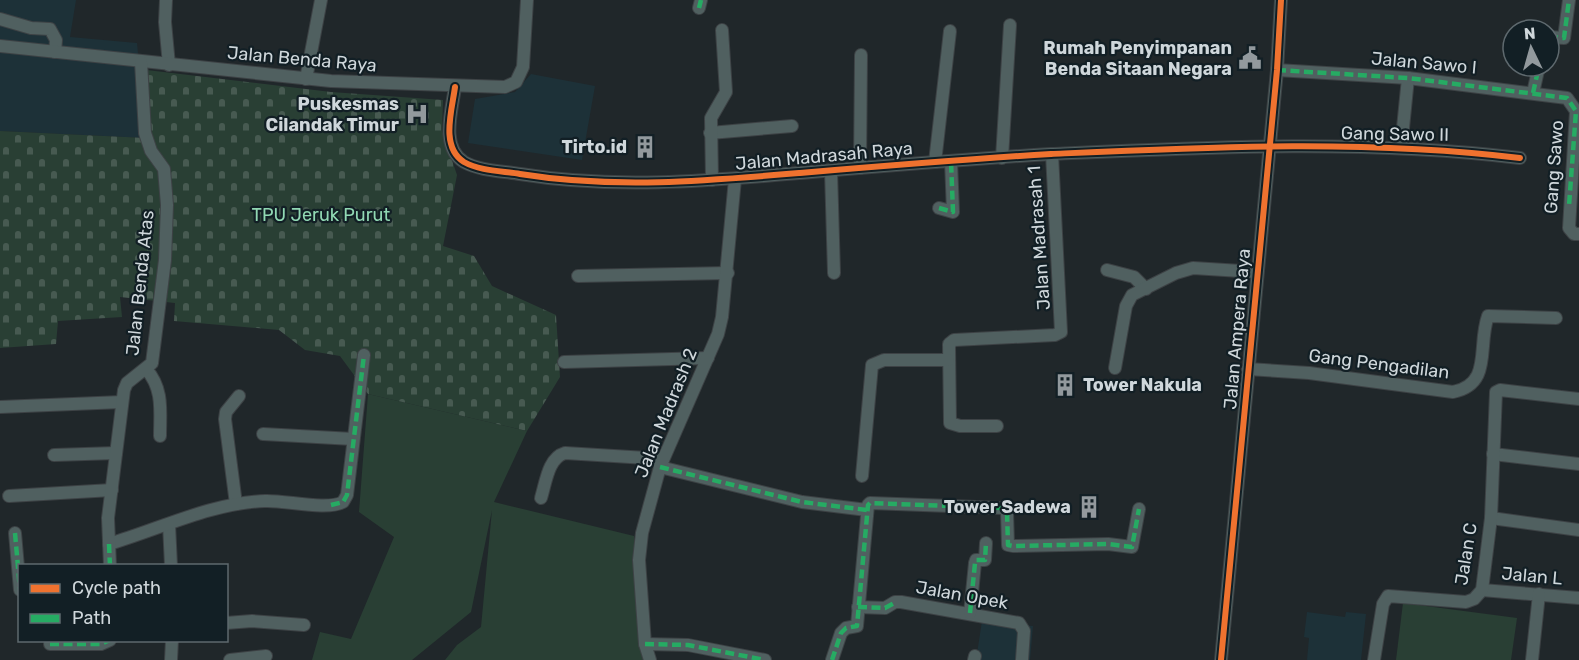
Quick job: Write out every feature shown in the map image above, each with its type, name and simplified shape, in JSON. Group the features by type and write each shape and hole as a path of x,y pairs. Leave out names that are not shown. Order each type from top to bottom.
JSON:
{"street":[{"path":"166,0 165,22 170,65"},
{"path":"306,79 321,0"},
{"name":"Jalan Benda Raya","path":"0,46 306,79 456,87 505,87 516,82 524,67 527,0"},
{"name":"Jalan Ampera Raya","path":"1221,660 1277,70 1281,0"},
{"path":"1561,38 1564,38 1569,0"},
{"path":"0,19 31,28 50,29 56,40 55,52"},
{"path":"1002,158 1010,25"},
{"path":"712,180 711,118 726,92 722,30"},
{"path":"935,162 950,32"},
{"path":"860,168 861,54"},
{"name":"Jalan Benda Atas","path":"110,564 108,518 122,402 125,386 152,363 165,260 167,205 164,169 152,151 145,134 141,62"},
{"name":"Jalan Sawo I","path":"1277,70 1408,78 1567,98"},
{"path":"1401,148 1408,78"},
{"path":"1533,93 1536,78"},
{"name":"Jalan Madrasah Raya","path":"456,87 449,134 457,156 470,165 584,182 625,184 735,179 1052,154 1269,147"},
{"name":"Gang Sawo","path":"1567,98 1576,111 1569,228 1574,234 1579,234"},
{"path":"710,133 792,126"},
{"name":"Gang Sawo II","path":"1269,147 1462,150 1520,158"},
{"name":"Jalan Madrasah 1","path":"948,360 949,344 954,340 1055,335 1061,332 1052,154"},
{"path":"939,208 956,214 951,161"},
{"path":"831,171 834,273"},
{"name":"Jalan Madrash 2","path":"650,660 645,644 640,545 662,463 708,358 722,317 728,273 735,179"},
{"path":"1115,368 1127,302 1132,295 1176,273 1192,268 1257,270"},
{"path":"1107,270 1134,277 1146,289"},
{"path":"578,276 728,273"},
{"name":"Gang Pengadilan","path":"1248,369 1309,373 1453,392 1467,389 1478,377 1488,316 1556,318"},
{"path":"109,544 236,504 268,501 331,505 343,502 347,495 364,354"},
{"path":"564,362 708,358"},
{"path":"862,476 872,365 884,360 948,360 950,423 960,426 997,426"},
{"path":"146,369 156,381 159,392 160,436"},
{"name":"Jalan C","path":"1374,660 1383,604 1388,596 1403,595 1467,602 1479,595 1482,590 1491,518 1495,396 1500,390 1579,399"},
{"path":"236,504 225,419 226,412 239,396"},
{"path":"0,407 122,402"},
{"path":"263,434 353,438"},
{"path":"54,455 116,453"},
{"path":"541,498 552,462 557,455 565,453 662,463 802,502 867,510"},
{"path":"1493,454 1579,464"},
{"path":"9,496 112,490"},
{"path":"832,660 841,633 846,628 857,626 867,510 868,504 872,502 1003,508 1007,512 1007,541 1010,546 1108,544 1131,548 1139,509"},
{"path":"1491,518 1579,530"},
{"path":"169,524 171,564"},
{"path":"15,533 18,567"},
{"path":"970,613 975,561 985,560 986,543"},
{"name":"Jalan L","path":"1482,590 1579,598"},
{"path":"1532,660 1539,594"},
{"name":"Jalan Opek","path":"858,607 885,608 896,602 970,613 1022,625 1023,660"},
{"path":"228,623 252,621 304,625"},
{"path":"50,644 101,644 106,642"},
{"path":"171,660 172,642"},
{"path":"645,644 680,644 736,657 765,660"},
{"path":"230,660 266,656"}],"shaded area":[{"path":"0,0 76,0 70,37 137,43 146,138 0,131"},
{"path":"531,74 595,86 582,160 468,143 475,99 515,92"},
{"path":"1307,612 1345,617 1346,612 1366,614 1361,660 1307,660 1309,638 1304,637"},
{"path":"982,621 1033,626 1030,660 976,660"}],"green space":[{"name":"TPU Jeruk Purut","path":"138,69 331,92 443,100 442,131 457,175 443,246 474,256 492,286 556,315 560,377 527,431 368,394 340,356 305,350 279,330 174,321 175,303 120,297 122,317 58,321 56,344 0,348 0,131 146,138"},
{"path":"368,394 527,431 494,502 634,536 645,660 445,660 457,645 481,627 492,510 471,612 412,660 312,660 320,632 351,639 394,537 359,512"},
{"path":"1403,603 1517,618 1511,660 1396,660"}],"marked path":[{"path":"699,8 701,0"},
{"path":"1561,38 1564,38 1569,0"},
{"path":"1277,70 1408,78 1567,98 1576,111 1569,206"},
{"path":"1533,93 1536,78"},
{"path":"939,208 953,212 951,161"},
{"path":"331,505 343,502 347,495 364,355"},
{"path":"660,467 802,502 867,510"},
{"path":"832,660 841,633 846,628 857,626 870,503 1003,508 1007,512 1008,545 1013,546 1108,544 1132,547 1139,509"},
{"path":"15,533 18,567"},
{"path":"970,613 975,563 976,560 985,560 986,543"},
{"path":"109,544 110,564"},
{"path":"858,607 885,608 896,602"},
{"path":"50,644 101,644 106,642"},
{"path":"645,644 688,645 765,660"}],"cycle path":[{"path":"1221,660 1277,70 1281,0"},
{"path":"455,87 450,117 450,138 452,147 464,162 492,170 555,179 625,182 695,181 1020,156 1227,147 1403,148 1520,158"}],"place":[{"name":"Rumah Penyimpanan Benda Sitaan Negara","path":"1250,58"},
{"name":"Puskesmas Cilandak Timur","path":"417,114"},
{"name":"Tirto.id","path":"645,147"},
{"name":"Tower Nakula","path":"1065,385"},
{"name":"Tower Sadewa","path":"1089,507"}]}
